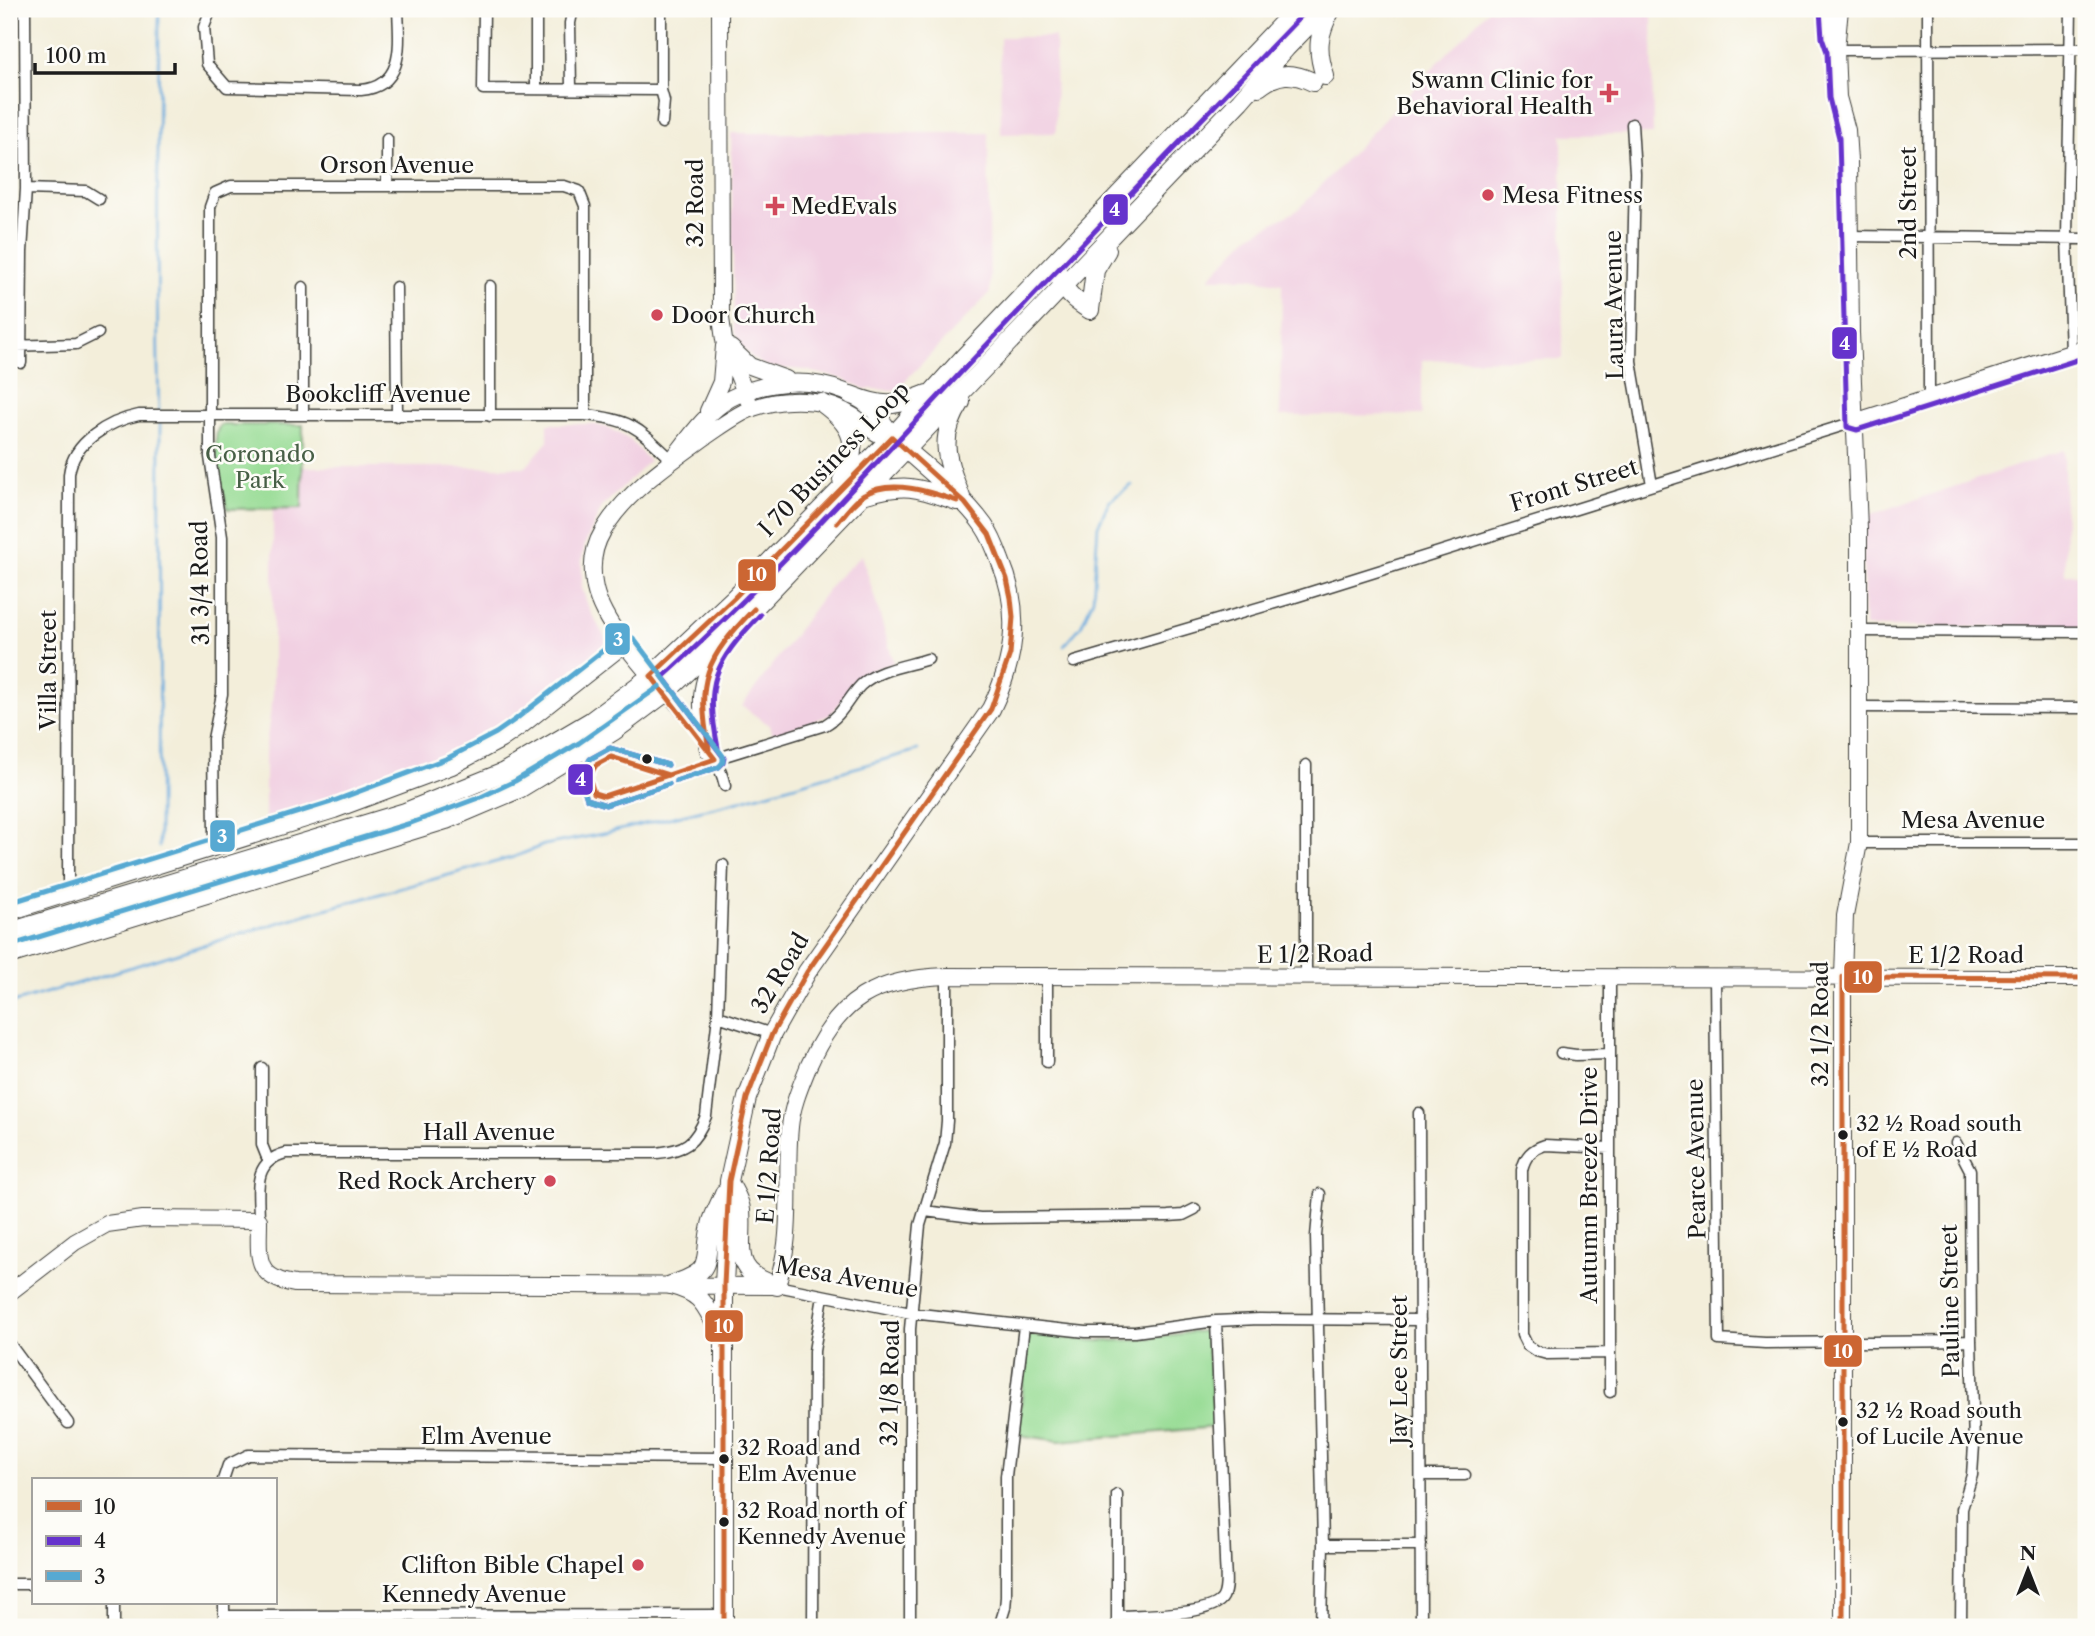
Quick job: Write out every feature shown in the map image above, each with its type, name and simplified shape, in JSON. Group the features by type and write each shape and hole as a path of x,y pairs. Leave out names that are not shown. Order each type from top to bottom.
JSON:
{"main road":[{"name":"I 70 Business Loop","path":"9,932 366,825 465,789 547,748 592,721 651,676 734,598 892,437 1296,9"},
{"name":"I 70 Business Loop","path":"9,955 414,831 485,805 519,789 614,731 664,693 739,624 1040,312 1324,9"},
{"path":"1240,101 1267,81 1284,74 1319,79 1318,43 1322,26 1332,9"},
{"path":"1090,310 1098,262 1151,193"},
{"path":"1056,262 1062,286 1090,310"},
{"path":"1040,312 1048,314 1067,307 1090,310"},
{"path":"964,504 946,456 945,438 950,420 980,372"},
{"path":"851,395 876,404 893,405 931,393"},
{"path":"822,404 845,424 853,446 848,469 824,505"},
{"name":"32 Road","path":"724,1621 724,1285 729,1181 747,1098 782,1013 813,963 931,792 981,725 1005,677 1014,639 1010,588 985,527 892,437"},
{"path":"865,494 892,487 911,487 964,504"},
{"path":"712,754 702,707 703,685 714,660 739,624"},
{"path":"729,1181 741,1207 740,1247 745,1268 759,1280 777,1286"},
{"path":"671,1285 694,1276 708,1259 710,1225 729,1181"},
{"path":"671,1285 687,1289 699,1296 724,1338"}],"street":[{"path":"21,363 22,252 26,189 25,9"},
{"path":"211,9 204,27 207,64 227,87 361,90 381,86 394,73 399,50 398,9"},
{"path":"484,9 483,89 660,90"},
{"path":"534,9 536,89"},
{"path":"571,88 570,23 573,9"},
{"path":"661,9 660,90 664,101 662,123"},
{"name":"32 Road","path":"720,9 720,305 724,340 752,408"},
{"path":"1829,9 1829,25 1836,50"},
{"path":"1836,50 1840,9"},
{"name":"2nd Street","path":"1928,9 1929,396"},
{"path":"2071,9 2067,237 2079,350"},
{"path":"1836,50 2086,49"},
{"name":"32 1/2 Road","path":"1836,50 1838,97 1848,138 1859,529 1859,843 1845,916 1843,977 1843,1627"},
{"name":"Laura Avenue","path":"1632,124 1635,173 1631,361 1652,485"},
{"path":"387,139 387,186"},
{"name":"Orson Avenue","path":"215,193 231,186 564,186 579,191 584,205 585,415"},
{"path":"26,189 86,191 99,199"},
{"name":"31 3/4 Road","path":"215,193 209,207 209,415 211,468 222,537 222,694 214,738 214,835 217,847"},
{"path":"1850,236 2086,239"},
{"path":"490,286 490,416"},
{"path":"303,287 303,415"},
{"path":"396,287 397,416"},
{"path":"9,346 76,344 99,333"},
{"path":"724,340 750,366 769,375 799,383"},
{"path":"699,425 715,399 721,382 724,340"},
{"name":"Front Street","path":"1074,662 1292,598 2079,350"},
{"name":"32 Road","path":"672,460 699,425 718,408 745,393 772,384 826,386 851,395 882,418 892,437 882,437 854,416 822,404 788,401 752,408 723,424 672,460 617,512 603,530 594,556 594,585 602,607 626,643 712,754 725,786"},
{"name":"Bookcliff Avenue","path":"78,448 128,417 585,415 616,419 632,425 672,460"},
{"name":"Villa Street","path":"68,893 69,474 78,448"},
{"path":"1859,631 2086,632"},
{"path":"9,912 382,793 463,761 521,726 626,643"},
{"path":"712,754 825,725 834,720 854,692 870,678 928,659"},
{"path":"1859,707 2086,708"},
{"path":"1306,765 1306,976"},
{"name":"Mesa Avenue","path":"1859,843 2086,843"},
{"name":"32 Road","path":"690,1144 700,1132 706,1116 718,1016 723,866"},
{"name":"E 1/2 Road","path":"777,1286 787,1241 792,1114 799,1090 822,1040 844,1010 874,988 906,979 947,976 2086,978"},
{"name":"32 1/8 Road","path":"910,1627 911,1313 920,1226 945,1143 947,976"},
{"path":"1046,977 1047,1062"},
{"name":"Autumn Breeze Drive","path":"1610,978 1610,1392"},
{"name":"Pearce Avenue","path":"1715,978 1719,1340 1765,1343 1842,1342"},
{"path":"718,1016 772,1034"},
{"path":"1561,1053 1610,1054"},
{"path":"9,1293 75,1242 107,1224 143,1219 259,1220 259,1177 268,1160 262,1145 262,1068"},
{"name":"Jay Lee Street","path":"1419,1113 1421,1627"},
{"name":"Pauline Street","path":"1956,1143 1970,1170 1974,1445 1972,1475 1962,1509 1961,1627"},
{"name":"Hall Avenue","path":"268,1160 286,1153 657,1153 678,1151 690,1144"},
{"path":"1610,1148 1545,1145 1535,1148 1524,1159 1520,1275 1522,1335 1527,1345 1536,1351 1547,1353 1610,1353"},
{"path":"1320,1194 1316,1236 1324,1545 1321,1627"},
{"path":"925,1211 980,1218 1168,1216 1183,1215 1195,1209"},
{"name":"Mesa Avenue","path":"259,1220 259,1259 266,1274 274,1279 295,1284 777,1286 911,1313 1086,1332 1135,1332 1216,1321 1420,1320"},
{"path":"813,1627 814,1351 823,1296"},
{"path":"1117,1495 1117,1622 1216,1606 1223,1597 1225,1559 1216,1321"},
{"path":"999,1627 1006,1608 1006,1476 1024,1326"},
{"path":"1842,1342 1971,1341"},
{"path":"9,1343 68,1423"},
{"name":"Elm Avenue","path":"224,1478 228,1465 248,1455 724,1458"},
{"path":"1420,1475 1465,1475"},
{"path":"1324,1545 1421,1545"},
{"path":"9,1584 32,1584"},
{"path":"114,1604 114,1627"},
{"name":"Kennedy Avenue","path":"224,1621 724,1621"}],"shaded area":[{"path":"1489,9 1652,9 1653,134 1562,135 1563,359 1422,360 1422,415 1280,416 1282,284 1250,278 1209,278 1249,236 1298,210"},
{"path":"1000,37 1055,37 1056,133 1001,134"},
{"path":"731,133 988,133 990,293 896,390 865,389 843,379 805,370 767,367 752,358 739,343 734,331"},
{"path":"548,424 592,424 609,428 630,440 649,461 602,507 585,544 582,588 589,609 607,641 600,651 512,719 477,742 314,807 265,822 265,752 273,694 273,509 302,508 302,467 526,467 548,441"},
{"path":"2064,450 2065,574 2086,574 2086,627 1864,627 1863,517"},
{"path":"862,555 894,663 872,670 856,682 830,715 773,735 770,726 742,706 834,581"}],"green space":[{"name":"Coronado Park","path":"220,425 303,425 302,508 228,509 216,454"},
{"path":"1201,1331 1206,1335 1215,1427 1060,1441 1018,1435 1028,1335 1099,1341 1132,1340"}],"waterway":[{"path":"159,9 159,411"},
{"path":"159,847 160,418"},
{"path":"1064,646 1081,626 1093,599 1098,526 1109,501 1132,485"},
{"path":"9,1004 307,914 514,857 544,845 607,833 735,802 918,750"}],"transit line":[{"name":"4","path":"1820,10 1822,38 1827,52 1829,98 1839,138 1847,427 1857,430 2086,357"},
{"name":"4","path":"676,781 719,767 724,758 663,677 742,603 818,525 1302,15"},
{"name":"10","path":"668,775 715,759 651,676 734,598 892,437 965,503 989,534 1007,579 1011,598 1013,617 1010,654 991,709 807,972 772,1034 747,1098 729,1181 724,1285 724,1627"},
{"name":"10","path":"837,523 853,504 874,490 911,488 957,501"},
{"name":"10","path":"709,749 704,705 708,672 724,642 754,609"},
{"name":"4","path":"718,748 712,706 716,675 732,647 760,615"},
{"name":"3","path":"9,903 331,802 448,758 496,733 516,719 624,634 633,638 723,756 719,767 676,781"},
{"name":"3","path":"9,946 411,823 481,797 515,781 579,743 660,686"},
{"name":"4","path":"668,765 610,748 590,759 580,777 587,799 606,805 669,784"},
{"name":"3","path":"668,765 610,748 590,759 580,777 587,799 606,805 669,784"},
{"name":"10","path":"611,757 668,775 604,796 594,793 589,777 596,765 611,757"},
{"name":"10","path":"1843,1627 1843,977 2086,978"}],"place":[{"name":"Swann Clinic for Behavioral Health","path":"1609,93"},
{"name":"Mesa Fitness","path":"1488,195"},
{"name":"MedEvals","path":"775,206"},
{"name":"Door Church","path":"657,315"},
{"name":"32 ½ Road south of E ½ Road","path":"1843,1135"},
{"name":"Red Rock Archery","path":"550,1181"},
{"name":"32 ½ Road south of Lucile Avenue","path":"1843,1422"},
{"name":"32 Road and Elm Avenue","path":"724,1459"},
{"name":"32 Road north of Kennedy Avenue","path":"724,1522"},
{"name":"Clifton Bible Chapel","path":"638,1565"}]}
